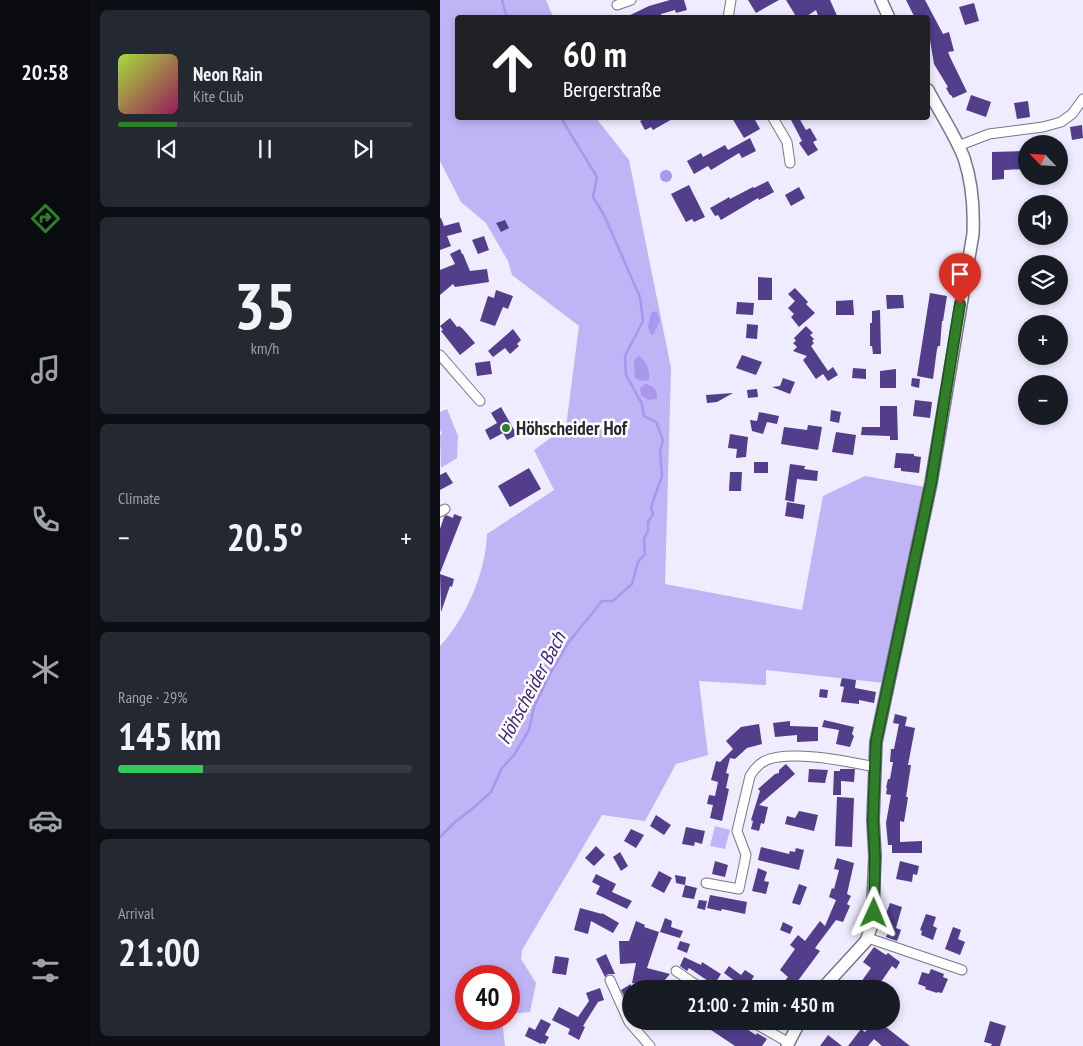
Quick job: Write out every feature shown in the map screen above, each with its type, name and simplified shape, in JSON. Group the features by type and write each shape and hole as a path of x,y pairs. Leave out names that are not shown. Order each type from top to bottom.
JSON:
{"street":[{"path":"618,4 631,0"},
{"path":"728,15 731,0"},
{"path":"881,0 888,15"},
{"path":"830,980 868,938 872,925 874,913 875,767 878,733 932,478 973,234 970,187 966,166 958,146 930,94"},
{"path":"958,146 990,134 1043,127 1061,122 1072,114 1083,99"},
{"path":"774,120 787,142 790,163"},
{"path":"440,355 480,401"},
{"path":"706,883 739,889 746,855 737,831 750,776 763,762 773,758 833,758 875,767"},
{"path":"868,938 962,970"},
{"path":"676,972 688,980"},
{"path":"610,980 629,1022 650,1046"},
{"path":"765,1030 788,1044 795,1030"}],"shaded area":[{"path":"440,0 546,0 552,15 455,15 455,120 598,120 629,160 671,368 665,584 802,610 823,496 865,476 925,487 884,683 766,670 766,685 699,681 708,755 676,764 645,821 602,815 522,950 521,959 536,983 530,1012 520,1013 520,965 455,965 455,1030 503,1030 505,1046 440,1046 440,646 458,622 473,594 483,563 487,534 554,490 534,450 566,427 579,326 512,275 508,261 486,223 461,202 440,161"},
{"path":"664,170 668,170 672,176 668,182 664,182 660,178 660,174"},
{"path":"656,311 660,320 653,335 650,333 648,326 651,313"},
{"path":"639,356 647,366 649,380 642,381 635,378 634,362"},
{"path":"645,384 655,389 657,399 648,400 641,395 640,388"},
{"path":"447,409 458,436 457,458 441,468 440,435 442,434 440,430 440,412"},
{"path":"715,826 730,830 725,849 710,846"}],"building":[{"path":"670,0 684,0 687,10 676,13 675,10 661,15 630,15 649,6"},
{"path":"748,0 779,0 756,13"},
{"path":"786,0 830,0 837,15 818,15 816,10 808,15 795,15"},
{"path":"906,0 925,0 943,34 949,32 954,51 948,52 967,92 953,98 950,95 946,88 948,87 934,64 930,40 930,15 914,15"},
{"path":"974,3 979,21 965,25 959,7"},
{"path":"971,95 991,102 986,117 966,110"},
{"path":"1028,101 1030,117 1017,119 1014,103"},
{"path":"670,120 653,130 651,127 645,130 640,121"},
{"path":"733,120 755,120 760,129 744,138"},
{"path":"791,120 800,120 806,130 810,128 817,140 813,142 818,150 808,156 799,143 802,141"},
{"path":"1082,125 1083,138 1072,140 1070,127"},
{"path":"750,138 756,151 742,158 739,153 711,170 708,166 694,174 687,161 701,153 703,157 725,145 728,150"},
{"path":"1018,151 1018,169 1004,170 1004,179 992,180 992,152"},
{"path":"768,181 774,192 759,200 758,198 721,220 718,215 715,216 710,208 729,197 730,199"},
{"path":"689,185 705,217 694,222 692,219 686,222 671,194"},
{"path":"799,187 805,198 791,206 785,195"},
{"path":"440,218 444,226 459,222 462,232 447,236 451,246 440,250"},
{"path":"505,220 509,228 501,232 496,223"},
{"path":"484,236 489,250 478,254 472,240"},
{"path":"460,249 470,271 487,269 489,282 455,287 453,284 440,295 440,270 455,264 450,254"},
{"path":"758,277 772,278 772,300 758,300"},
{"path":"795,288 815,313 799,327 791,317 794,314 788,308 795,301 788,294"},
{"path":"496,290 513,296 508,309 503,307 495,326 480,321 488,296 494,298"},
{"path":"930,293 947,296 933,379 917,376"},
{"path":"886,295 903,295 904,308 887,309"},
{"path":"853,300 854,315 836,315 836,301"},
{"path":"737,302 754,303 753,315 736,314"},
{"path":"880,310 881,354 873,354 872,346 870,346 870,323 872,323 872,311"},
{"path":"450,318 475,343 460,355 441,331 443,330 440,326"},
{"path":"747,324 758,325 757,339 746,338"},
{"path":"806,326 813,333 810,335 814,339 812,341 814,343 811,346 828,371 833,367 838,375 828,381 823,374 816,379 803,360 807,356 793,351 797,347 793,343 796,341 794,338"},
{"path":"513,329 521,340 517,344 519,346 510,354 505,348 493,357 488,351"},
{"path":"742,355 762,362 756,375 736,368"},
{"path":"490,361 492,374 477,376 475,363"},
{"path":"853,368 866,369 866,379 852,378"},
{"path":"896,369 896,388 880,388 880,371"},
{"path":"783,378 795,382 790,394 772,387 780,386"},
{"path":"912,378 920,379 919,388 911,386"},
{"path":"757,389 758,397 748,398 747,390"},
{"path":"733,393 717,402 707,403 706,395"},
{"path":"915,400 932,402 930,418 913,416"},
{"path":"880,406 897,406 898,440 890,440 890,436 861,435 862,427 880,427"},
{"name":"Höhscheider Hof","path":"501,407 517,435 507,440 503,433 490,440 485,430 497,423 491,413"},
{"path":"831,410 841,412 839,423 830,421"},
{"path":"759,412 779,416 777,424 767,422 763,434 752,431 750,420 757,421"},
{"path":"808,425 822,427 818,450 781,444 784,427 807,430"},
{"path":"836,432 856,435 853,455 832,452"},
{"path":"730,434 748,437 746,457 736,458 737,449 728,448"},
{"path":"896,453 914,454 914,456 921,457 919,473 901,471 901,468 894,468"},
{"path":"754,462 768,462 768,473 754,473"},
{"path":"790,464 805,466 804,469 818,471 817,481 797,479 794,502 785,500"},
{"path":"529,468 541,489 510,507 498,486"},
{"path":"446,472 453,483 440,490 440,475"},
{"path":"730,472 742,472 741,491 729,491"},
{"path":"787,502 805,505 803,519 785,516"},
{"path":"454,514 462,517 440,573 440,529 444,517 446,515 453,518"},
{"path":"440,574 454,579 441,612"},
{"path":"842,678 856,680 855,688 876,692 874,703 859,700 859,704 841,702 844,687 840,686"},
{"path":"820,689 828,690 827,698 819,697"},
{"path":"895,714 907,717 905,726 915,728 908,765 911,765 906,797 908,797 907,804 904,822 900,821 900,842 922,841 922,853 892,853 892,845 888,845 886,823 891,795 886,794 886,788 888,779 890,779 893,762 890,762 891,749 894,749 899,724 893,723"},
{"path":"824,720 854,727 852,734 854,736 850,747 836,744 839,730 822,727"},
{"path":"790,721 790,726 818,727 818,741 797,742 797,735 775,737 773,723"},
{"path":"759,724 762,744 747,748 735,759 730,758 726,773 729,774 726,788 729,789 722,821 710,818 713,805 707,804 709,795 715,796 718,782 711,780 716,761 720,762 733,749 726,741 741,727"},
{"path":"786,764 795,774 759,805 768,807 764,824 761,823 759,831 751,829 753,821 751,820 760,791 758,789 775,774 779,773 779,770"},
{"path":"809,769 828,770 825,783 808,782"},
{"path":"840,769 855,769 854,782 841,781 841,795 833,795 834,771 840,771"},
{"path":"837,797 854,798 852,847 835,846"},
{"path":"799,811 818,815 814,831 785,824 787,816 795,818"},
{"path":"656,815 671,825 664,835 650,826"},
{"path":"686,827 705,831 702,844 695,842 694,846 682,844"},
{"path":"631,829 644,835 636,848 624,841"},
{"path":"596,846 605,855 594,866 585,858"},
{"path":"761,847 789,854 790,851 795,852 796,848 804,850 799,870 758,860"},
{"path":"620,852 628,866 621,871 613,857"},
{"path":"837,858 854,863 847,894 851,896 847,904 850,906 843,922 836,920 815,948 820,951 798,980 786,980 788,977 780,970 795,949 790,945 798,935 805,941 820,921 825,926 836,900 829,897 832,888 834,889 839,870 834,869"},
{"path":"715,861 728,865 725,877 712,874"},
{"path":"900,861 919,866 917,875 913,874 912,882 896,879"},
{"path":"758,868 767,872 764,881 769,882 766,894 752,891"},
{"path":"659,871 672,878 664,893 651,886"},
{"path":"596,874 616,884 612,892 632,901 627,909 596,894 600,886 592,882"},
{"path":"675,875 686,877 685,885 676,883"},
{"path":"799,884 807,887 800,905 792,903"},
{"path":"685,885 697,888 694,899 682,897"},
{"path":"710,895 747,902 745,914 707,908"},
{"path":"699,900 707,901 705,910 697,908"},
{"path":"890,903 902,907 896,928 901,930 897,941 886,937 888,933 880,930"},
{"path":"580,908 602,913 619,923 613,933 591,921 588,934 574,930"},
{"path":"926,914 936,917 933,926 937,928 933,940 921,935 922,931 920,930"},
{"path":"665,918 672,921 671,927 683,931 680,938 660,932"},
{"path":"636,921 645,925 644,927 659,932 647,968 670,974 665,980 633,980 636,963 620,964 619,941 629,941"},
{"path":"783,922 793,927 790,934 780,930"},
{"path":"953,927 961,930 958,939 965,942 960,955 945,949"},
{"path":"680,941 690,944 687,953 677,949"},
{"path":"874,947 886,955 888,953 900,962 896,969 892,966 882,980 862,980 871,968 863,962"},
{"path":"606,954 615,974 608,974 605,977 596,959"},
{"path":"555,956 569,958 566,975 552,973"},
{"path":"684,957 701,965 702,962 721,974 717,980 707,980 689,968 687,971 680,966"},
{"path":"729,966 741,975 745,970 754,976 752,980 733,980 724,973"},
{"path":"931,969 944,974 943,977 948,979 942,993 925,989 926,987 918,984 922,972 929,974"},
{"path":"600,988 604,1000 598,1002 583,1026 585,1027 579,1040 568,1034 570,1029 552,1020 559,1007 578,1017 589,1001 586,993"},
{"path":"541,1019 551,1024 545,1035 549,1037 545,1044 525,1036 529,1027 535,1030"},
{"path":"990,1021 1006,1026 1000,1046 991,1046 992,1044 984,1042"},
{"path":"711,1030 748,1030 767,1039 762,1046 735,1046"},
{"path":"860,1030 865,1032 867,1030 890,1030 910,1046 882,1046 874,1039 868,1046 848,1046"},
{"path":"828,1035 842,1046 820,1046"}],"waterway":[{"name":"Höhscheider Bach","path":"502,0 506,15"},
{"name":"Höhscheider Bach","path":"440,837 491,792 502,768 514,755 529,730 534,707 568,643 602,601 613,601 632,584 638,562 645,554 644,539 648,531 648,522 653,514 651,507 662,476 660,451 663,440 656,422 644,416 642,404 626,375 625,356 643,321 640,297 604,215 593,197 597,177 562,120"}],"place":[{"name":"Höhscheider Hof","path":"506,428"}],"route":[{"path":"874,913 875,856 873,820 875,749 931,483 960,304"}]}
